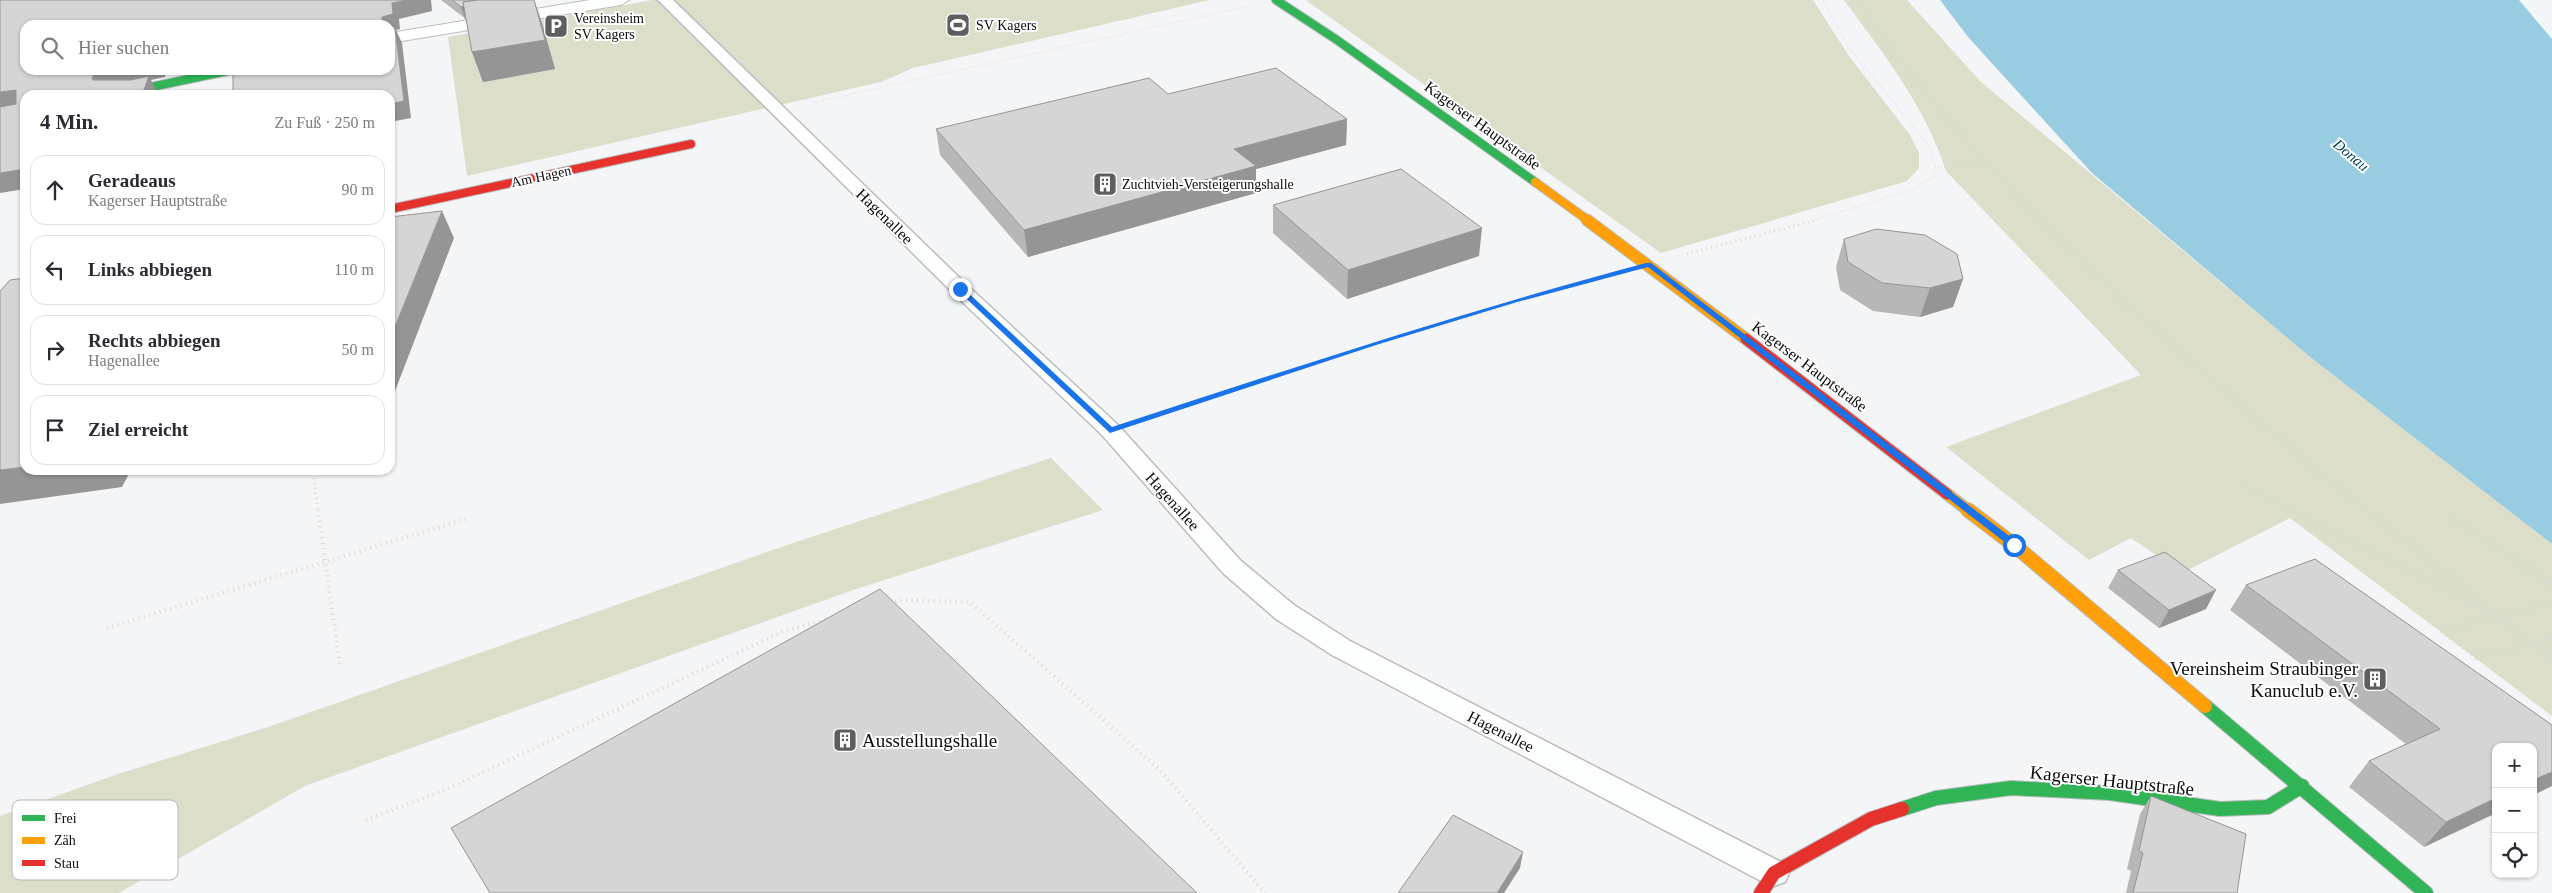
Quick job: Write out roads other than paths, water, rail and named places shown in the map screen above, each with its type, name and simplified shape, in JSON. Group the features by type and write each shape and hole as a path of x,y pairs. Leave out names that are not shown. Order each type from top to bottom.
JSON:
{"street":[{"path":"395,37 621,0"},
{"name":"Kagerser Hauptstraße","path":"1276,0 1337,40 1649,264 2014,545 2302,786 2426,893"},
{"path":"137,90 208,75"},
{"name":"Am Hagen","path":"395,208 691,144"},
{"name":"Kagerser Hauptstraße","path":"1761,893 1774,873 1871,819 1936,798 2011,788 2110,793 2220,809 2268,808 2302,786"}],"lane":[{"name":"Hagenallee","path":"665,0 776,110 1110,430 1232,567 1285,612 1341,648 1774,873"}],"water":[{"name":"Donau","path":"1940,0 2519,0 2552,39 2552,544 2310,357 2092,173 1968,37"}],"place":[{"name":"SV Kagers","path":"958,25"},
{"name":"Vereinsheim SV Kagers","path":"556,26"},
{"name":"Zuchtvieh-Versteigerungshalle","path":"1105,184"},
{"name":"Vereinsheim Straubinger Kanuclub e.V.","path":"2375,679"},
{"name":"Ausstellungshalle","path":"845,740"}]}
